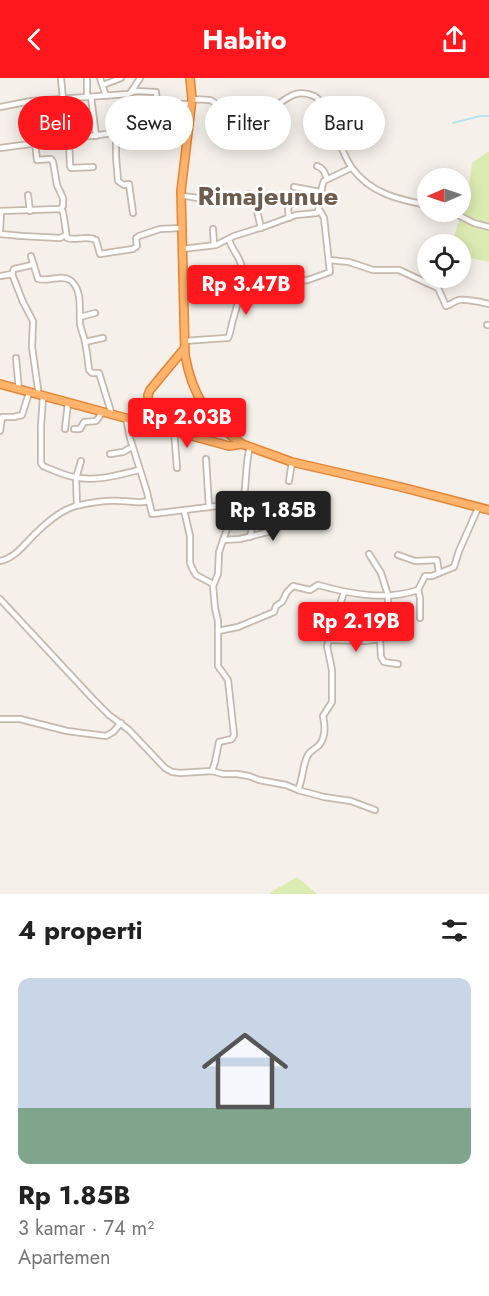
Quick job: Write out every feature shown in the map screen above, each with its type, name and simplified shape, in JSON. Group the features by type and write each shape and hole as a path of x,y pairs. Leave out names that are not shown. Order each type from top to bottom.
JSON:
{"highway":[{"path":"190,78 192,96"},
{"path":"186,150 181,196 184,345 189,375 197,397 206,410 228,434 246,446 292,462 489,510"},
{"path":"150,425 148,395 150,390 184,345"},
{"path":"0,386 229,446 246,446"}],"street":[{"path":"61,78 63,96"},
{"path":"87,78 89,96"},
{"path":"100,78 105,96"},
{"path":"103,85 121,78"},
{"path":"131,92 140,78"},
{"path":"93,97 131,92 156,92 157,96"},
{"path":"193,101 212,100 224,111 252,116 264,113 296,93 316,97 328,112 351,168 378,192 417,203"},
{"path":"0,106 18,104"},
{"path":"93,119 96,136"},
{"path":"93,136 105,135"},
{"path":"0,148 18,145"},
{"path":"36,150 37,160 51,159 53,162 57,185 63,198 61,209 69,240 85,237 96,240 100,254 102,254 136,248 136,238 160,229 181,228"},
{"path":"69,150 71,168 93,167"},
{"path":"116,150 118,181 124,185 129,184 133,213"},
{"path":"317,166 323,170 327,179"},
{"path":"182,249 214,245 296,215 318,213 322,184 327,179 351,168"},
{"path":"294,187 320,192"},
{"path":"249,194 254,198 261,228"},
{"path":"28,195 30,211"},
{"path":"181,196 201,200 216,198"},
{"path":"289,218 288,209 291,201"},
{"path":"61,209 0,211 0,232 60,238 66,235"},
{"path":"242,286 308,280 330,272 324,218 319,209"},
{"path":"471,222 489,227"},
{"path":"213,229 214,245"},
{"path":"184,345 228,338 242,286 240,263 230,246 229,239"},
{"path":"31,256 38,279 69,279 77,290 80,325 89,370 92,373 99,373 112,415"},
{"path":"329,260 349,262 373,270 399,270 438,288 446,306 461,300 489,304"},
{"path":"32,265 14,269 12,274 22,302 33,321 32,347 41,396 41,464 56,472 76,478 116,476 139,470"},
{"path":"0,276 12,274"},
{"path":"80,317 95,313"},
{"path":"85,342 103,338"},
{"path":"16,358 19,390"},
{"path":"0,431 1,416 22,415 29,393"},
{"path":"65,429 68,403"},
{"path":"74,429 80,429 84,422 96,421 102,413"},
{"path":"126,418 152,514 220,506 236,510 242,507 246,483 246,446"},
{"path":"174,431 177,468"},
{"path":"110,454 123,452 132,447"},
{"path":"206,459 209,507"},
{"path":"77,506 76,478 81,460"},
{"path":"289,481 292,462"},
{"path":"0,561 15,554 36,532 60,513 77,506 121,501 135,503 149,501"},
{"path":"420,618 418,590 424,577 451,570 454,567 478,507"},
{"path":"212,771 219,742 231,739 234,735 228,680 218,666 218,621 213,584 218,574 218,554 229,523 230,508"},
{"path":"184,510 190,536 190,563 196,574 213,584"},
{"path":"223,540 238,540 278,528 279,524 270,511"},
{"path":"250,537 253,523"},
{"path":"369,554 381,573 388,595 388,622 380,639 383,661 398,663"},
{"path":"398,555 415,561 437,560 439,573"},
{"path":"218,631 238,627 274,612 291,587 295,586 310,590 318,585 344,592 388,595 418,590"},
{"path":"298,790 308,754 320,744 325,728 323,716 332,702 332,670 327,648 344,592"},
{"path":"0,600 93,699 121,723 165,768 172,772 212,771 249,776 324,797 351,801 375,810"},
{"path":"330,640 380,639"},
{"path":"0,719 20,719 67,731 106,736 121,723"}],"green space":[{"path":"489,151 489,262 471,258 471,234 455,234 459,222 471,222 472,163"},
{"path":"297,877 317,894 270,894 271,892"}],"waterway":[{"path":"453,123 489,116"}],"district":[{"name":"Rimajeunue","path":"268,196"}]}
